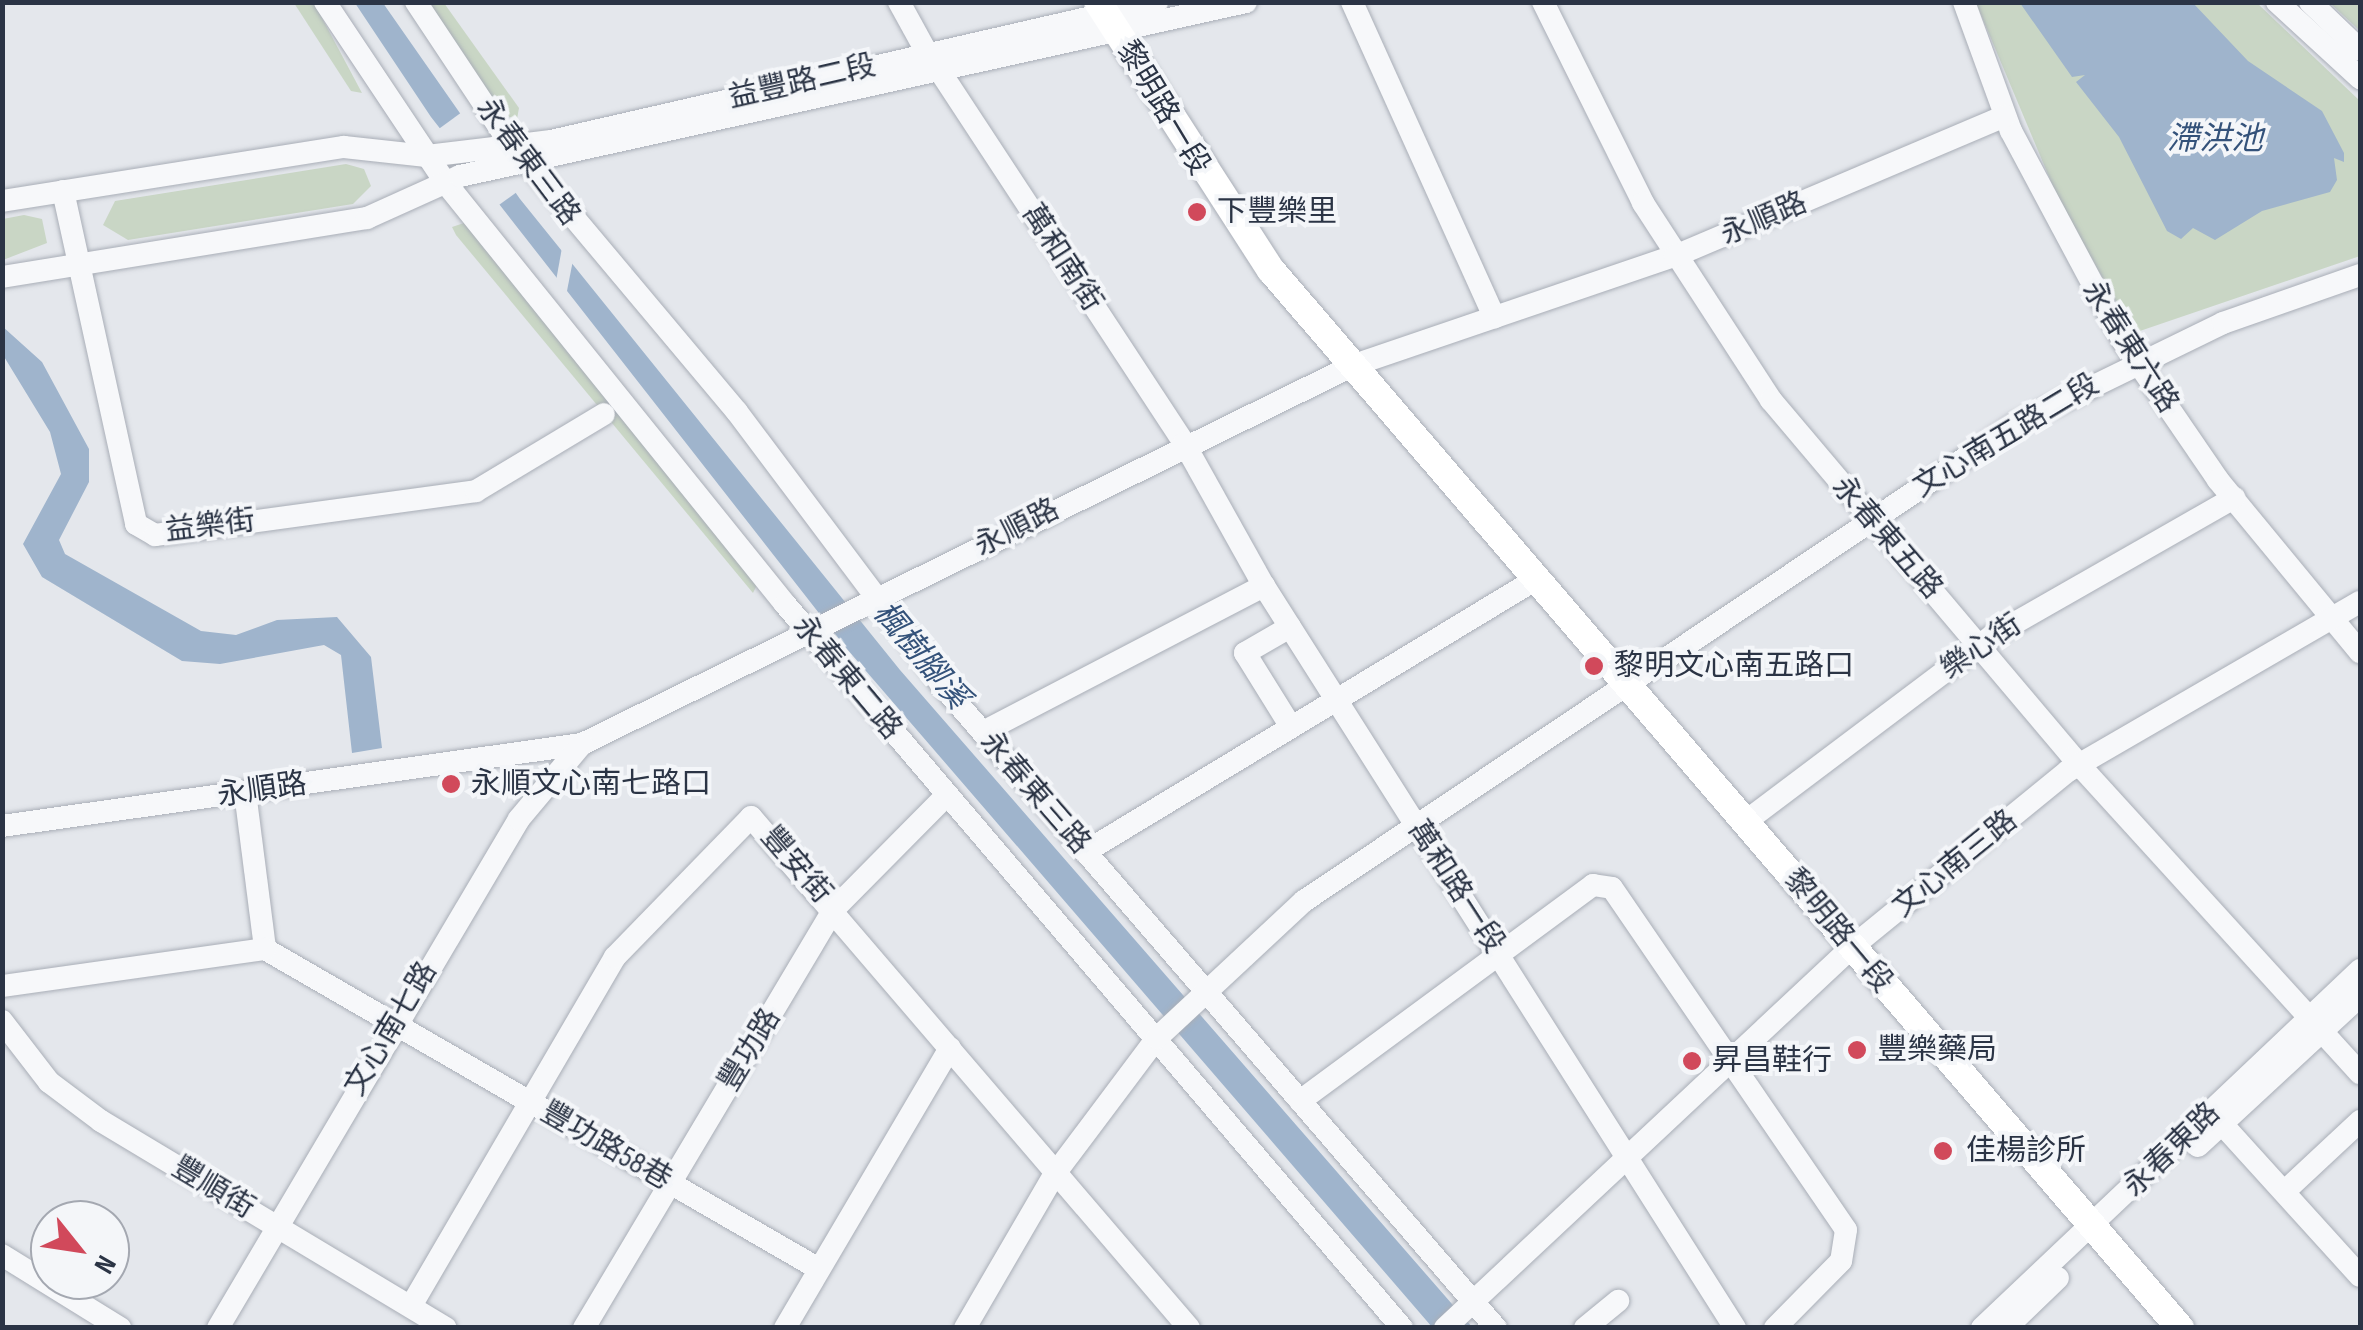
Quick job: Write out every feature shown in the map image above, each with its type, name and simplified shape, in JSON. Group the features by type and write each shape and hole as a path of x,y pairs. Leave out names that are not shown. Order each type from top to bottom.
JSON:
{"main road":[{"name":"黎明路一段","path":"1107,17 1218,197 1354,365 2180,1328"}],"street":[{"name":"永春東二路","path":"325,2 452,179 808,631 946,796 1160,1035 1402,1328"},
{"name":"永春東三路","path":"416,2 512,154 737,412 876,602 1200,996 1300,1102 1468,1306 1496,1328"},
{"path":"898,2 927,53"},
{"path":"1107,17 1158,2"},
{"path":"1107,17 1246,2"},
{"path":"1352,2 1494,318"},
{"name":"永春東五路","path":"1543,2 1676,256 1772,400 2078,764 2360,1073"},
{"name":"永春東六路","path":"1964,2 2005,116 2136,362 2234,498 2360,652"},
{"path":"2277,2 2360,78"},
{"path":"2310,2 2360,50"},
{"name":"益豐路二段","path":"512,154 927,53 1107,17"},
{"name":"益豐路二段","path":"512,154 941,73 1107,17"},
{"name":"萬和南街","path":"941,73 1184,443"},
{"name":"永順路","path":"2,826 582,744 808,631 876,602 1184,443 1354,365 1676,256 2005,116"},
{"path":"2,201 344,147 436,154 512,154"},
{"path":"2,277 367,218 512,154"},
{"name":"益樂街","path":"64,190 136,524 154,536 476,491 604,414"},
{"name":"文心南五路二段","path":"965,1328 1054,1175 1160,1035 1304,901 2016,424 2136,362 2360,275"},
{"name":"萬和路一段","path":"1184,443 1264,586 1629,1155 1735,1328"},
{"name":"樂心街","path":"1746,822 1980,645 2234,498"},
{"path":"1085,852 1538,578"},
{"path":"983,732 1264,586"},
{"name":"文心南三路","path":"1444,1328 1852,948 2078,764 2330,614 2360,602"},
{"path":"1290,627 1246,653 1291,726"},
{"name":"文心南七路","path":"218,1328 394,1022 519,819 582,744"},
{"path":"2,986 265,949 246,792"},
{"name":"豐功路","path":"584,1328 834,909 946,796"},
{"name":"豐安街","path":"411,1306 616,957 751,817 834,909 1185,1326"},
{"path":"1300,1102 1593,885 1612,888 1732,1060 1848,1247 1775,1328"},
{"name":"豐功路58巷","path":"265,949 819,1269"},
{"name":"永春東路","path":"1982,1328 2222,1124 2315,1025 2360,970"},
{"name":"永春東路","path":"2006,1328 2097,1231 2315,1025 2360,996"},
{"name":"豐順街","path":"2,1021 68,1097 446,1328"},
{"path":"786,1328 950,1048"},
{"path":"2284,1192 2360,1121"},
{"path":"2222,1124 2360,1276"},
{"path":"2,1256 120,1328"},
{"path":"1585,1328 1618,1301"}],"green space":[{"path":"294,3 314,3 362,93 351,91"},
{"path":"429,3 444,3 519,108 517,119 503,115"},
{"path":"1976,3 2257,3 2360,101 2360,256 2134,333 2060,203"},
{"path":"2330,3 2360,3 2360,31"},
{"path":"346,164 364,169 371,186 353,204 128,240 103,225 115,201"},
{"path":"24,215 42,219 47,243 3,260 3,219"},
{"path":"464,223 757,585 753,593 456,235 452,227"}],"water":[{"path":"355,3 383,3 520,199 900,670 1472,1327 1432,1327 847,649 431,117"},
{"name":"滯洪池","path":"2020,3 2193,3 2248,61 2322,111 2344,153 2344,162 2334,158 2337,180 2330,192 2262,211 2215,240 2193,228 2181,239 2167,231 2119,137 2076,82 2085,75 2072,77"},
{"path":"2,326 42,362 89,449 89,482 59,540 65,554 201,631 236,635 277,620 337,617 371,657 382,748 352,753 341,655 324,645 220,664 182,661 42,577 23,544 61,474 50,432 3,355"}],"pier":[{"path":"462,112 519,190 492,210 435,131"},
{"path":"563,242 574,255 566,296 556,281"}],"place":[{"name":"下豐樂里","path":"1197,212"},
{"name":"黎明文心南五路口","path":"1594,666"},
{"name":"永順文心南七路口","path":"451,784"},
{"name":"豐樂藥局","path":"1857,1050"},
{"name":"昇昌鞋行","path":"1692,1061"},
{"name":"佳楊診所","path":"1943,1151"}],"water label":[{"name":"楓樹腳溪","path":"920,656"}]}
